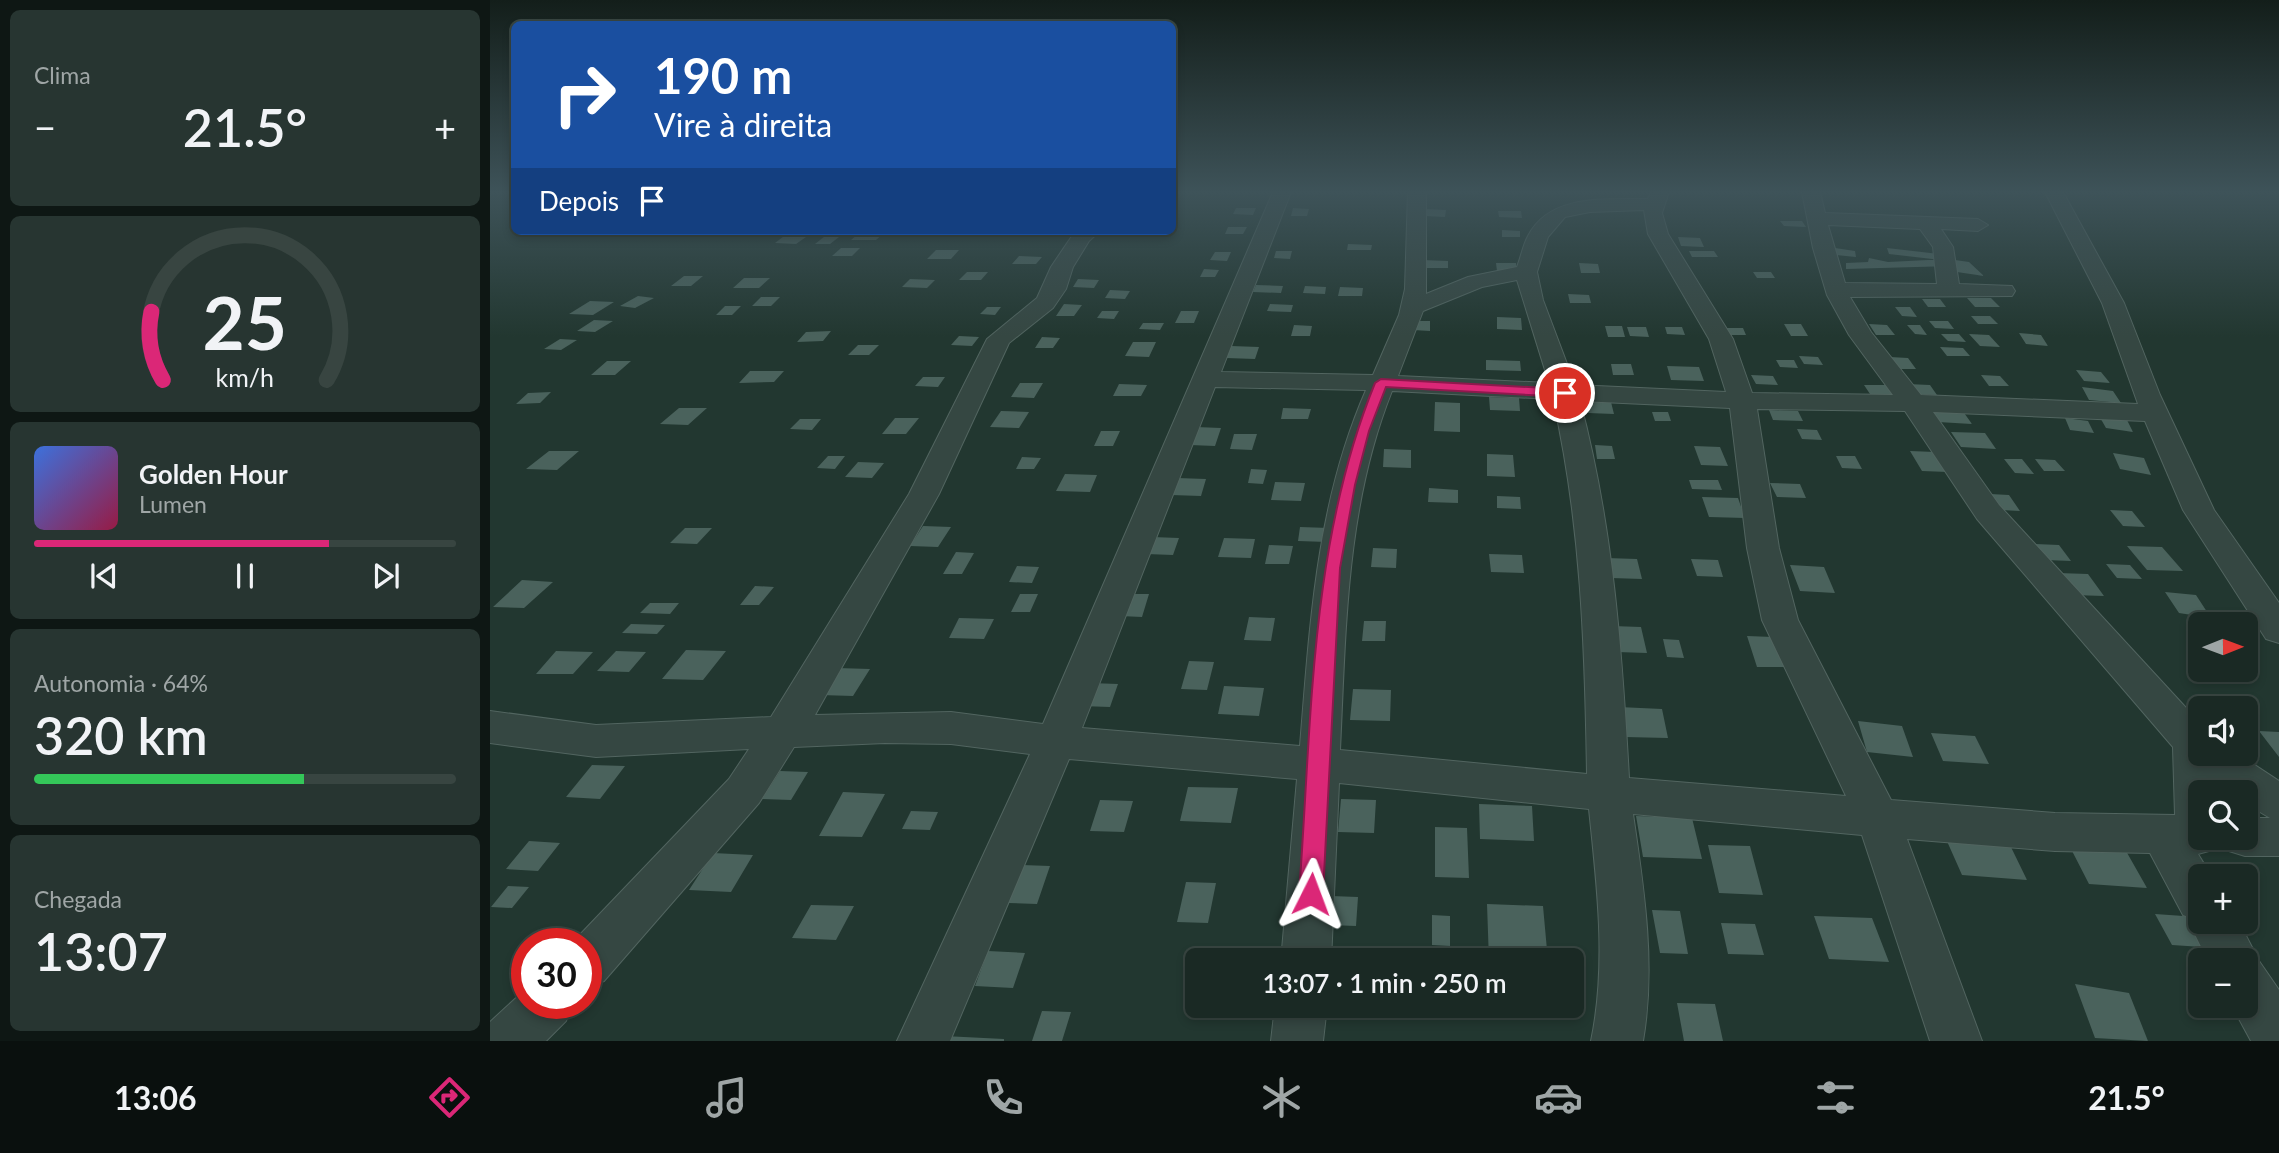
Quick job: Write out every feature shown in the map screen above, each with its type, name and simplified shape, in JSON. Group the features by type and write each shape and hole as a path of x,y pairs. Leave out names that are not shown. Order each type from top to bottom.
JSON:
{"street":[{"path":"602,946 744,791 814,684 924,494 999,339 1045,303 1055,289 1062,267 1079,241"},
{"path":"923,1041 1056,742 1262,241"},
{"path":"1307,948 1332,568 1341,512 1362,431 1413,307 1416,241"},
{"path":"1536,241 1526,272 1532,300 1565,393 1584,472 1603,634 1609,793 1623,907 1623,1010 1617,1041"},
{"path":"1662,241 1721,339 1742,401 1763,548 1780,620 1878,817 1956,1041"},
{"path":"1821,241 1836,290 1861,335 1913,403 1988,512 2188,738"},
{"path":"1938,241 1942,247 1949,291"},
{"path":"2080,241 2113,303 2155,414 2199,510 2279,630"},
{"path":"1413,307 1476,282 1526,272"},
{"path":"1836,290 2004,291"},
{"path":"1206,379 1381,383 1742,401 1913,403 2155,414"},
{"path":"490,727 596,741 885,727 951,728 1056,742 1878,817 2055,832 2187,835"},
{"path":"2193,864 2187,835 2197,766"},
{"path":"2222,766 2279,803"},
{"path":"2258,836 2279,837"},
{"path":"2258,1003 2279,1039"},
{"path":"1297,1041 1300,1018"},
{"path":"508,1041 531,1019"}],"building":[{"path":"778,241 801,241 796,244 775,243"},
{"path":"819,241 834,241 830,244 815,244"},
{"path":"1679,241 1701,241 1704,247 1681,246"},
{"path":"1348,244 1372,245 1371,250 1347,250"},
{"path":"841,248 860,248 852,256 832,256"},
{"path":"1835,248 1855,251 1856,257 1836,255"},
{"path":"1887,248 1939,254 1941,260 1889,254"},
{"path":"936,250 959,250 951,259 927,259"},
{"path":"1276,251 1292,251 1290,259 1274,258"},
{"path":"1689,251 1714,251 1718,257 1692,257"},
{"path":"1215,252 1231,252 1227,261 1210,260"},
{"path":"1019,256 1042,257 1036,264 1012,264"},
{"path":"1869,258 1888,262 1948,259 1969,262 1984,276 1957,272 1951,266 1846,269 1846,263 1868,262"},
{"path":"1422,260 1448,261 1448,268 1421,268"},
{"path":"1496,263 1516,263 1517,272 1497,271"},
{"path":"1579,263 1598,264 1600,273 1581,273"},
{"path":"1204,269 1219,270 1215,277 1200,277"},
{"path":"967,272 988,272 981,280 959,280"},
{"path":"1753,272 1771,272 1775,278 1757,278"},
{"path":"684,276 703,276 691,286 671,286"},
{"path":"744,278 770,278 759,288 733,288"},
{"path":"910,279 935,280 927,288 902,287"},
{"path":"1078,279 1099,280 1094,288 1073,287"},
{"path":"1256,285 1283,286 1281,293 1253,292"},
{"path":"1305,286 1326,287 1325,294 1303,293"},
{"path":"1340,287 1363,288 1362,296 1338,296"},
{"path":"1110,290 1130,291 1125,299 1105,298"},
{"path":"1568,294 1589,295 1591,303 1570,303"},
{"path":"638,296 654,298 635,308 620,306"},
{"path":"761,297 780,297 771,306 752,306"},
{"path":"1967,298 1991,298 2000,307 1975,307"},
{"path":"1922,299 1940,299 1946,307 1928,307"},
{"path":"590,301 614,302 593,315 569,314"},
{"path":"1064,304 1082,305 1074,316 1056,316"},
{"path":"1270,304 1293,305 1291,312 1267,311"},
{"path":"725,306 741,306 732,315 716,315"},
{"path":"987,307 1001,307 995,315 980,314"},
{"path":"1895,307 1910,307 1917,317 1902,316"},
{"path":"1102,311 1119,311 1114,319 1097,318"},
{"path":"1181,311 1199,311 1194,323 1175,323"},
{"path":"1971,316 1990,316 1998,324 1978,324"},
{"path":"1497,317 1521,318 1522,330 1497,329"},
{"path":"594,320 613,321 595,332 577,331"},
{"path":"1413,321 1430,321 1430,331 1413,330"},
{"path":"1929,321 1948,321 1954,329 1935,328"},
{"path":"1143,323 1164,323 1160,330 1139,329"},
{"path":"1784,324 1801,324 1808,336 1791,336"},
{"path":"1869,324 1887,325 1895,335 1876,335"},
{"path":"1294,325 1312,326 1310,336 1291,336"},
{"path":"1907,325 1920,325 1927,335 1915,334"},
{"path":"1605,326 1622,326 1625,337 1608,337"},
{"path":"1627,327 1646,327 1649,337 1630,336"},
{"path":"1665,327 1682,327 1685,335 1667,334"},
{"path":"1726,328 1743,328 1746,335 1730,335"},
{"path":"831,331 823,341 797,342 806,332"},
{"path":"2019,333 2041,335 2048,346 2026,344"},
{"path":"1941,334 1959,334 1966,342 1948,341"},
{"path":"1969,334 1989,335 2000,347 1980,346"},
{"path":"959,336 979,337 972,346 951,345"},
{"path":"1042,337 1060,338 1053,348 1035,348"},
{"path":"560,339 577,340 561,350 544,349"},
{"path":"1133,342 1156,342 1149,357 1125,356"},
{"path":"858,345 879,345 869,355 848,355"},
{"path":"1231,346 1259,347 1255,359 1226,358"},
{"path":"1940,347 1963,348 1970,356 1947,356"},
{"path":"1799,356 1818,357 1823,365 1804,364"},
{"path":"1890,357 1908,358 1916,369 1898,369"},
{"path":"1486,360 1520,361 1521,371 1486,370"},
{"path":"1776,360 1794,360 1798,368 1780,367"},
{"path":"607,361 631,361 615,375 591,375"},
{"path":"1611,364 1631,364 1634,375 1613,375"},
{"path":"1667,366 1699,367 1704,381 1671,380"},
{"path":"2076,370 2101,372 2110,383 2084,381"},
{"path":"750,371 784,371 774,382 739,383"},
{"path":"1751,375 1773,376 1778,385 1756,384"},
{"path":"1981,375 2000,376 2009,386 1989,386"},
{"path":"923,377 945,377 938,387 915,386"},
{"path":"1020,383 1043,383 1034,398 1011,397"},
{"path":"1119,384 1147,385 1141,396 1113,396"},
{"path":"1907,384 1930,385 1937,395 1914,394"},
{"path":"1864,385 1890,385 1898,398 1872,397"},
{"path":"2082,387 2113,391 2121,403 2089,400"},
{"path":"551,392 540,403 516,404 528,393"},
{"path":"1489,397 1519,398 1520,411 1490,410"},
{"path":"1586,401 1611,402 1614,414 1588,413"},
{"path":"1435,402 1460,403 1460,432 1434,431"},
{"path":"679,408 707,408 688,425 660,424"},
{"path":"1283,408 1311,409 1308,419 1281,419"},
{"path":"1929,409 1962,410 1972,424 1938,422"},
{"path":"1769,410 1798,411 1803,421 1773,420"},
{"path":"1001,411 1029,412 1019,428 990,427"},
{"path":"1652,412 1668,412 1671,421 1655,421"},
{"path":"2098,414 2126,418 2133,432 2106,428"},
{"path":"895,418 919,418 906,434 882,434"},
{"path":"2065,418 2088,421 2094,433 2070,430"},
{"path":"800,419 821,419 812,430 790,429"},
{"path":"1196,427 1221,428 1215,446 1190,445"},
{"path":"1797,429 1817,430 1822,440 1802,439"},
{"path":"1101,431 1120,431 1113,446 1094,446"},
{"path":"1951,432 1985,433 1996,449 1961,447"},
{"path":"1234,434 1257,434 1252,450 1230,449"},
{"path":"1595,445 1612,446 1615,459 1597,459"},
{"path":"1694,446 1720,447 1728,466 1701,465"},
{"path":"1384,449 1411,450 1411,468 1383,467"},
{"path":"549,451 579,451 557,470 526,469"},
{"path":"1910,451 1935,452 1948,472 1922,471"},
{"path":"2113,453 2144,458 2151,475 2120,469"},
{"path":"1487,454 1513,455 1515,477 1487,476"},
{"path":"828,456 845,456 835,469 817,468"},
{"path":"1836,456 1855,456 1862,469 1842,468"},
{"path":"1022,457 1041,458 1034,469 1016,469"},
{"path":"2004,459 2022,459 2034,474 2015,473"},
{"path":"2035,459 2055,460 2065,471 2044,471"},
{"path":"858,462 884,463 872,478 845,477"},
{"path":"1251,469 1267,470 1263,484 1248,483"},
{"path":"1065,474 1097,475 1090,492 1056,491"},
{"path":"1177,478 1206,479 1201,496 1171,495"},
{"path":"1689,480 1718,480 1722,490 1692,489"},
{"path":"1275,482 1305,483 1301,501 1271,500"},
{"path":"1770,483 1800,484 1806,498 1777,497"},
{"path":"1429,488 1458,490 1458,503 1428,502"},
{"path":"1990,494 2009,495 2020,511 2001,510"},
{"path":"1497,496 1520,497 1521,509 1497,508"},
{"path":"1702,497 1738,498 1745,518 1709,517"},
{"path":"2110,510 2132,511 2145,527 2123,526"},
{"path":"923,526 951,527 938,547 910,546"},
{"path":"1300,527 1329,528 1327,542 1298,541"},
{"path":"685,528 712,528 697,544 670,543"},
{"path":"1152,537 1179,538 1173,555 1146,554"},
{"path":"1224,538 1255,539 1251,558 1218,557"},
{"path":"2035,544 2059,545 2071,561 2046,560"},
{"path":"1269,545 1293,546 1289,564 1265,564"},
{"path":"2127,546 2162,547 2183,571 2147,570"},
{"path":"1373,548 1397,549 1396,568 1371,567"},
{"path":"956,552 974,553 962,574 943,574"},
{"path":"1489,554 1522,555 1524,573 1491,572"},
{"path":"1606,558 1637,559 1642,579 1611,578"},
{"path":"1691,559 1718,560 1723,577 1697,576"},
{"path":"2106,564 2130,565 2142,579 2117,578"},
{"path":"1790,565 1824,567 1835,593 1800,591"},
{"path":"1017,566 1039,567 1032,583 1009,582"},
{"path":"2058,573 2088,574 2104,596 2073,595"},
{"path":"522,580 553,582 524,608 493,607"},
{"path":"755,586 774,587 759,605 740,605"},
{"path":"2165,592 2196,595 2207,612 2188,612 2188,614 2179,613"},
{"path":"1020,594 1038,594 1030,612 1011,612"},
{"path":"1128,594 1149,594 1142,617 1120,616"},
{"path":"650,603 679,603 670,614 640,613"},
{"path":"1249,617 1275,618 1271,641 1244,640"},
{"path":"959,618 994,619 984,639 949,638"},
{"path":"1364,621 1386,621 1385,641 1362,641"},
{"path":"631,624 665,625 657,634 622,633"},
{"path":"1612,626 1641,627 1647,653 1617,652"},
{"path":"1747,636 1773,637 1785,667 1757,667"},
{"path":"1663,639 1679,640 1684,658 1667,657"},
{"path":"686,650 726,651 703,680 662,679"},
{"path":"556,651 593,652 573,674 536,674"},
{"path":"616,651 646,652 629,672 597,671"},
{"path":"1189,661 1214,662 1207,690 1181,689"},
{"path":"837,668 870,669 853,696 820,695"},
{"path":"1090,683 1118,684 1110,707 1081,706"},
{"path":"1224,686 1264,688 1259,716 1218,714"},
{"path":"1353,689 1391,690 1390,721 1350,720"},
{"path":"1619,707 1662,709 1668,738 1625,737"},
{"path":"1858,721 1902,726 1913,757 1867,752"},
{"path":"2259,731 2279,732 2279,757"},
{"path":"1931,733 1975,736 1989,764 1943,761"},
{"path":"592,765 625,766 600,799 566,797"},
{"path":"780,771 808,772 791,800 762,799"},
{"path":"1188,787 1238,788 1231,823 1180,821"},
{"path":"843,792 885,794 862,837 819,836"},
{"path":"1341,799 1376,800 1374,833 1338,832"},
{"path":"1100,800 1133,801 1124,832 1090,831"},
{"path":"1479,804 1532,806 1534,841 1480,839"},
{"path":"911,811 938,812 930,830 902,829"},
{"path":"1636,816 1692,818 1702,859 1643,857"},
{"path":"1435,827 1467,828 1469,878 1435,877"},
{"path":"1946,839 2009,843 2027,880 1962,875"},
{"path":"529,841 560,843 538,871 506,869"},
{"path":"1708,845 1750,846 1763,895 1719,893"},
{"path":"2070,847 2126,851 2147,888 2089,884"},
{"path":"713,853 753,855 731,892 689,890"},
{"path":"1022,865 1050,866 1037,904 1008,903"},
{"path":"1186,882 1216,883 1208,923 1177,922"},
{"path":"508,886 529,887 512,908 491,907"},
{"path":"1331,896 1358,897 1356,926 1329,925"},
{"path":"1487,904 1543,906 1547,948 1489,948"},
{"path":"811,905 854,906 836,940 792,938"},
{"path":"1652,910 1680,911 1688,954 1660,953"},
{"path":"2155,914 2188,916 2188,934 2208,934 2217,948 2172,945"},
{"path":"1432,915 1450,916 1450,946 1432,945"},
{"path":"1814,916 1872,918 1889,962 1829,959"},
{"path":"1721,923 1755,924 1764,955 1728,954"},
{"path":"988,951 1025,953 1013,988 975,986"},
{"path":"2075,984 2129,993 2148,1041 2095,1038"},
{"path":"1677,1003 1715,1004 1723,1041 1684,1041"},
{"path":"1042,1011 1071,1012 1062,1041 1032,1041"},
{"path":"944,1036 1004,1039 1004,1041 942,1041"}],"route":[{"path":"1311,894 1332,568 1341,512 1362,431 1381,383 1565,393"}]}
